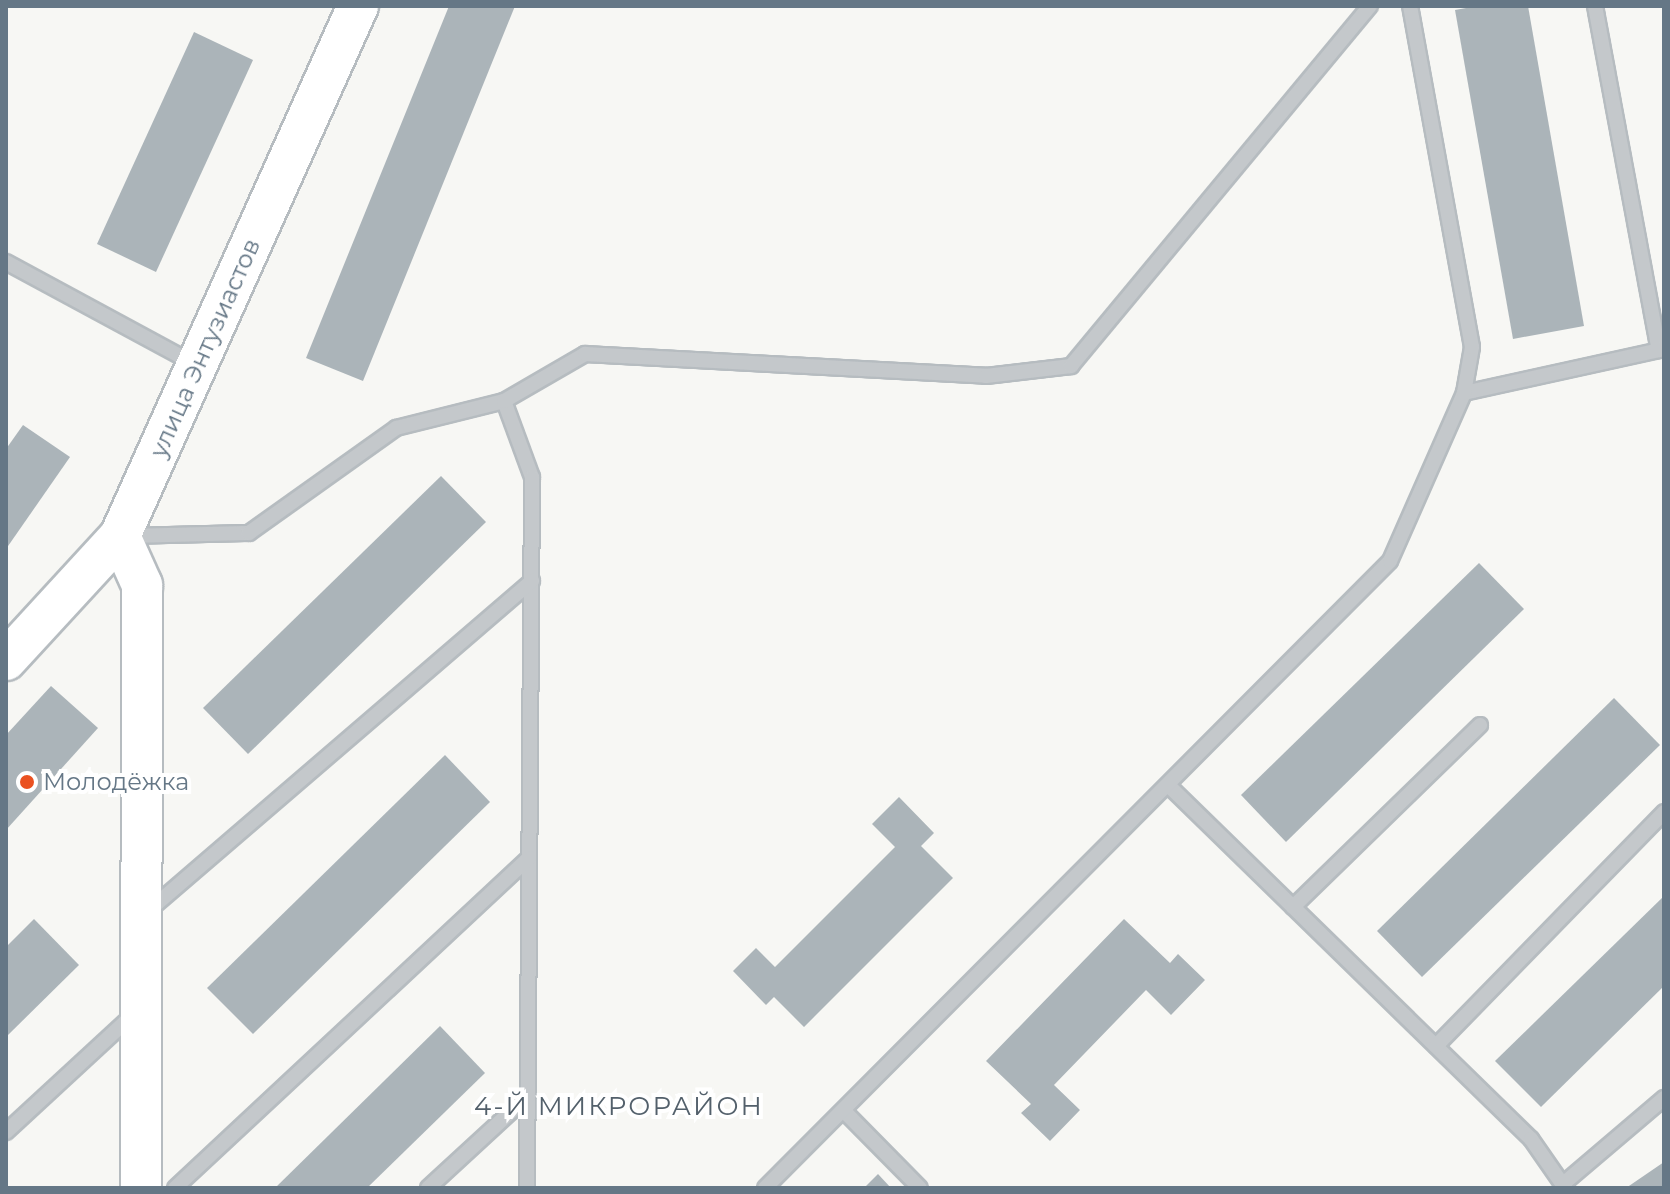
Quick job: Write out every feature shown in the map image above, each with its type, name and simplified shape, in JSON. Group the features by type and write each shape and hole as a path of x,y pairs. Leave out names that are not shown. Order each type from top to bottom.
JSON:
{"street":[{"name":"улица Энтузиастов","path":"6,660 120,536 358,6"},
{"path":"120,536 142,585 138,1010 141,1188"}],"lane":[{"path":"120,536 249,533 396,428 504,401 585,354 986,376 1071,366 1370,6"},
{"path":"765,1188 1390,561 1464,393 1472,347 1410,6"},
{"path":"1464,393 1662,349 1595,6"},
{"path":"6,262 197,366"},
{"path":"504,401 532,477 527,1188"},
{"path":"139,919 532,581"},
{"path":"1293,907 1480,725"},
{"path":"1168,785 1531,1139 1564,1186 1664,1098"},
{"path":"1436,1046 1664,812"},
{"path":"175,1188 529,858"},
{"path":"6,1132 138,1010"},
{"path":"428,1188 528,1096"},
{"path":"844,1111 920,1188"}],"building":[{"path":"449,6 515,6 363,381 306,358"},
{"path":"1477,6 1528,6 1584,326 1513,339 1455,10"},
{"path":"194,32 253,60 156,272 97,244"},
{"path":"23,425 70,457 6,549 6,449"},
{"path":"441,476 486,522 248,754 203,708"},
{"path":"1479,563 1524,609 1286,842 1241,795"},
{"name":"Молодёжка","path":"51,686 98,728 6,830 6,735"},
{"path":"1614,698 1660,745 1422,977 1377,931"},
{"path":"445,755 490,802 253,1034 207,988"},
{"path":"899,797 934,833 921,846 953,878 804,1027 774,997 766,1005 733,971 756,948 775,967 895,847 872,824"},
{"path":"1664,896 1664,986 1541,1107 1495,1061"},
{"path":"34,919 79,965 6,1037 6,947"},
{"path":"1124,919 1170,963 1178,954 1205,980 1171,1015 1146,990 1054,1085 1080,1110 1050,1141 1021,1113 1031,1104 986,1061"},
{"path":"440,1026 485,1073 367,1188 275,1188"},
{"path":"1664,1162 1664,1188 1626,1188"},
{"path":"878,1174 891,1188 864,1188"}],"place":[{"name":"Молодёжка","path":"27,782"}],"district":[{"name":"4-Й МИКРОРАЙОН","path":"619,1107"}]}
